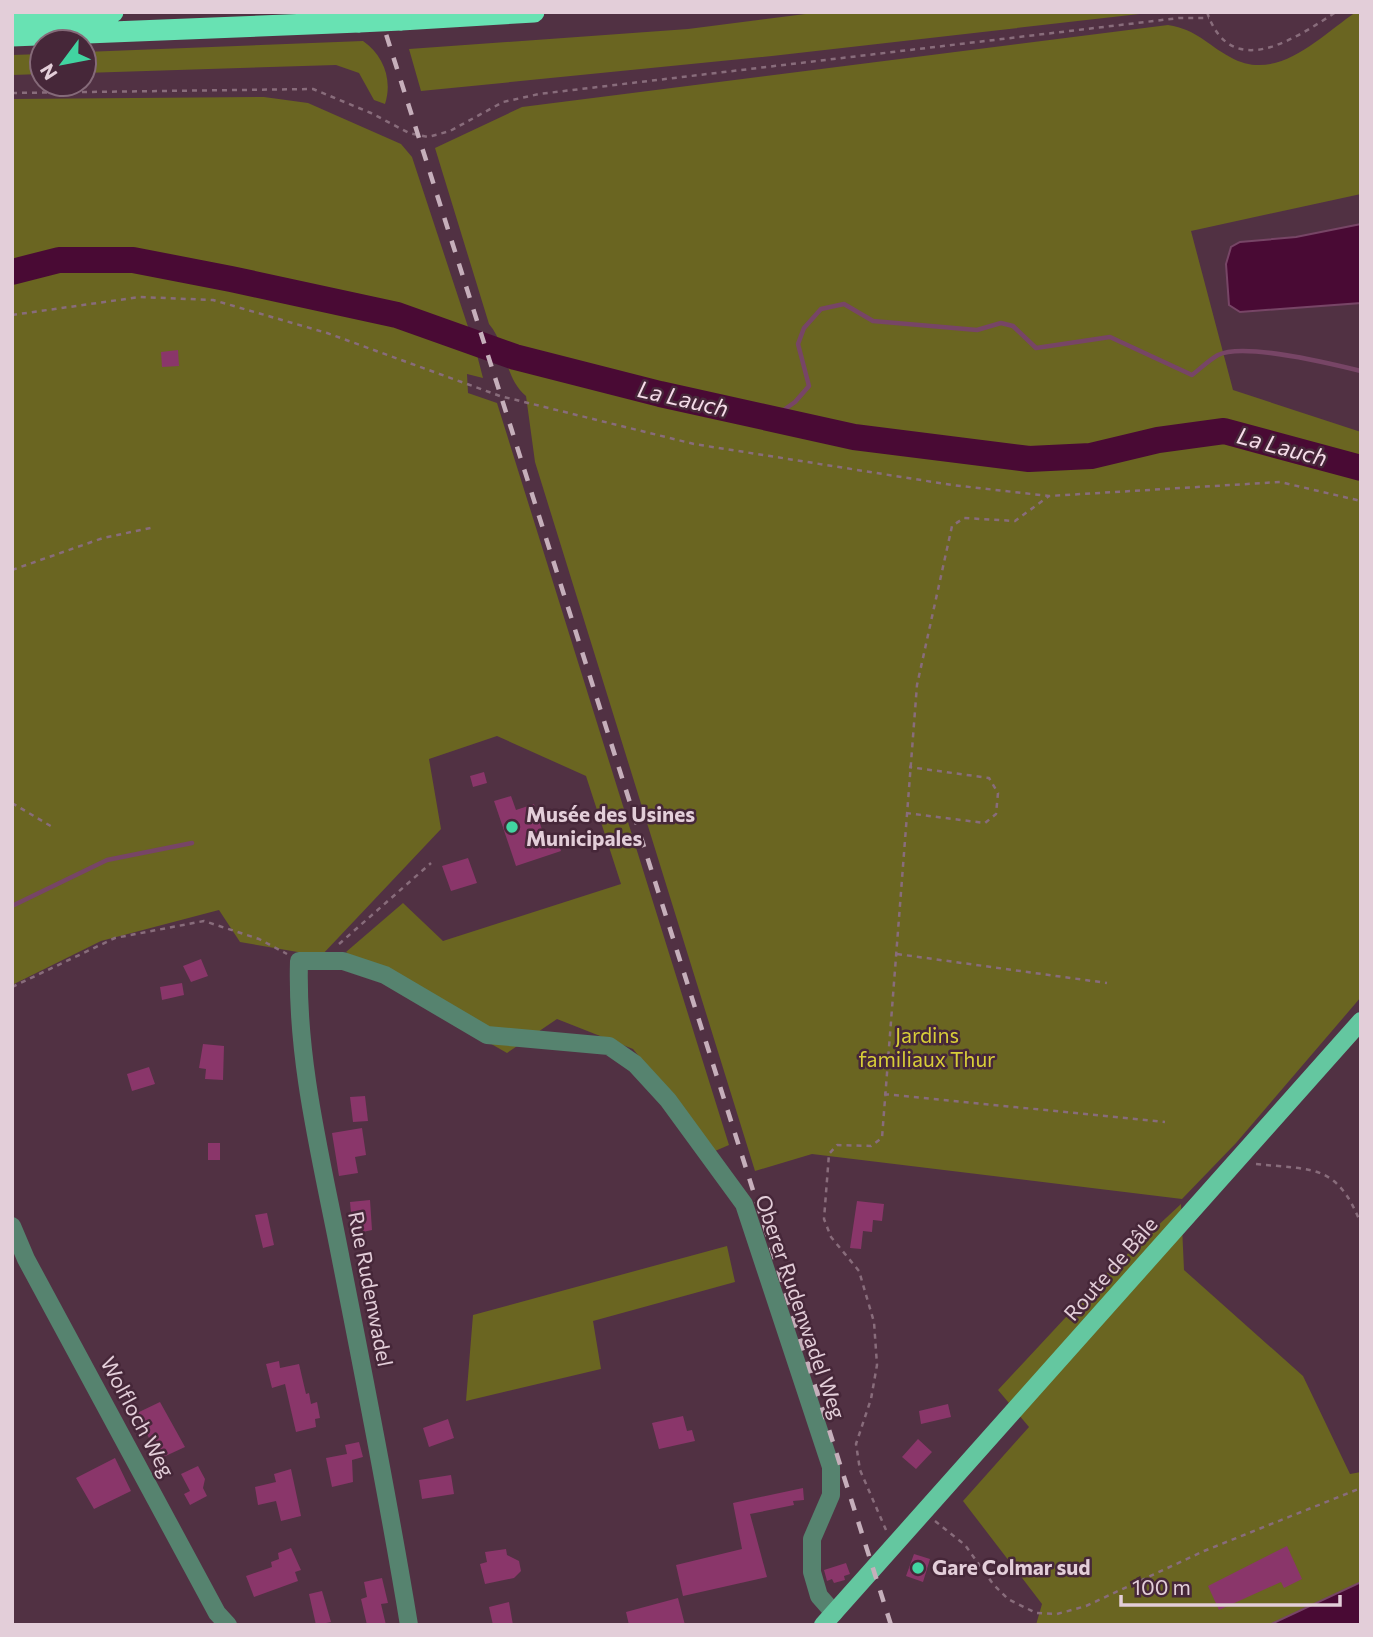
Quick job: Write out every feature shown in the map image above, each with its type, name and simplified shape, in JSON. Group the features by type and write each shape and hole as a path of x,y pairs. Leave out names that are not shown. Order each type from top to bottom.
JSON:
{"highway":[{"path":"12,15 113,12"},
{"path":"12,36 534,12"}],"main road":[{"name":"Route de Bâle","path":"829,1619 1361,1021"}],"street":[{"name":"Oberer Rudenwadel Weg","path":"299,961 343,961 385,975 487,1035 609,1046 635,1064 668,1100 744,1204 831,1468 831,1495 812,1539 812,1572 829,1619"},
{"name":"Rue Rudenwadel","path":"299,961 298,1004 307,1090 376,1436 409,1625"},
{"name":"Wolfloch Weg","path":"12,1226 26,1259 211,1601 228,1625"}],"path":[{"path":"1207,12 1226,41 1239,50 1259,51 1281,45 1336,12"},
{"path":"12,93 313,89 371,113 409,133 428,137 450,131 503,102 539,94 1179,18 1209,18"},
{"path":"12,315 140,297 213,300 327,332 500,396 694,444 953,485 1049,496 1280,482 1361,501"},
{"path":"895,1545 881,1523 860,1469 856,1444 871,1399 877,1365 874,1322 859,1271 831,1237 824,1219 830,1154 837,1145 871,1146 882,1138 917,685 952,526 964,519 1015,520 1049,496"},
{"path":"12,570 103,538 155,527"},
{"path":"906,813 985,823 996,814 998,793 989,778 909,767"},
{"path":"12,803 54,828"},
{"path":"320,960 431,863"},
{"path":"12,987 115,938 204,921 259,939 299,961"},
{"path":"897,954 1107,983"},
{"path":"884,1094 1165,1122"},
{"path":"1235,1162 1316,1171 1330,1176 1347,1193 1361,1224"},
{"path":"925,1512 965,1545 1008,1600 1036,1613 1057,1614 1086,1606 1204,1551 1361,1489"}],"green space":[{"path":"821,12 1157,12 772,56 421,91 409,49 688,29"},
{"name":"Jardins familiaux Thur","path":"1356,12 1361,12 1361,194 1191,231 1233,390 1361,432 1361,997 1236,1143 1182,1199 812,1154 755,1171 535,462 526,396 513,380 495,332 489,324 435,148 522,107 1168,25 1194,34 1230,57 1247,64 1264,65 1297,54"},
{"path":"363,41 381,60 387,77 387,95 385,104 374,100 359,73 336,65 98,73 98,51"},
{"path":"28,54 28,74 12,75 12,55"},
{"path":"264,97 308,103 401,144 412,157 483,378 467,374 468,393 497,403 729,1145 715,1151 633,1049 557,1019 507,1053 383,982 346,952 403,903 443,941 621,884 586,776 497,736 429,759 441,829 321,956 240,942 219,910 101,941 12,985 12,99"},
{"path":"1181,1204 1184,1270 1303,1376 1350,1474 1361,1472 1361,1625 1036,1625 1042,1604 963,1501 1029,1427 998,1390 1106,1274"},
{"path":"727,1246 735,1282 593,1321 601,1369 466,1401 473,1315"}],"shaded area":[{"path":"1361,224 1361,303 1240,312 1229,305 1226,264 1231,247 1240,242 1296,237"},
{"path":"1361,1582 1361,1625 1269,1625"}],"building":[{"path":"178,350 179,366 162,367 161,352"},
{"path":"484,772 487,783 473,787 470,776"},
{"path":"511,796 516,810 534,804 546,843 557,839 561,851 516,866 494,801"},
{"path":"468,858 477,883 451,891 442,866"},
{"path":"201,959 208,976 191,982 183,966"},
{"path":"182,983 184,995 162,1000 160,987"},
{"path":"203,1044 224,1046 223,1080 205,1079 206,1069 199,1068"},
{"path":"149,1067 155,1084 132,1091 127,1074"},
{"path":"365,1096 368,1121 353,1122 350,1097"},
{"path":"362,1128 366,1155 355,1157 358,1173 339,1176 332,1133"},
{"path":"208,1143 220,1143 220,1160 208,1160"},
{"path":"370,1200 372,1230 353,1234 350,1202"},
{"path":"857,1201 884,1204 882,1221 873,1220 872,1232 863,1231 861,1249 850,1248"},
{"path":"267,1213 274,1245 263,1248 255,1215"},
{"path":"279,1361 280,1368 299,1364 306,1394 309,1393 311,1404 317,1402 320,1418 315,1419 316,1427 296,1432 285,1384 272,1388 266,1364"},
{"path":"160,1402 185,1447 159,1459 137,1413"},
{"path":"948,1404 951,1417 921,1424 919,1411"},
{"path":"683,1416 687,1431 692,1430 695,1441 659,1449 652,1423"},
{"path":"448,1419 454,1438 429,1447 423,1428"},
{"path":"918,1439 932,1452 916,1469 902,1457"},
{"path":"359,1442 363,1457 352,1460 353,1482 332,1487 326,1458 347,1454 345,1445"},
{"path":"115,1458 131,1491 94,1509 76,1478"},
{"path":"198,1466 205,1479 203,1488 207,1496 190,1505 184,1494 190,1491 181,1474"},
{"path":"291,1469 301,1516 281,1521 276,1501 258,1505 255,1487 276,1482 274,1474"},
{"path":"451,1475 454,1494 422,1499 419,1480"},
{"path":"803,1488 804,1500 793,1501 794,1505 750,1514 767,1577 683,1596 676,1565 742,1549 733,1503"},
{"path":"1287,1546 1302,1579 1284,1588 1281,1582 1219,1610 1208,1586"},
{"path":"291,1548 301,1570 295,1572 298,1581 254,1597 246,1576 272,1567 271,1562 279,1559 278,1553"},
{"path":"506,1549 507,1555 519,1561 521,1571 514,1578 485,1584 480,1564 487,1562 485,1552"},
{"name":"Gare Colmar sud","path":"914,1554 930,1559 923,1582 906,1576"},
{"path":"846,1563 850,1574 844,1576 845,1580 834,1583 832,1579 827,1581 824,1570"},
{"path":"382,1578 388,1603 381,1604 386,1625 367,1625 361,1599 367,1597 364,1582"},
{"path":"322,1591 331,1622 316,1625 309,1594"},
{"path":"678,1598 685,1625 629,1625 626,1612"},
{"path":"509,1602 513,1625 493,1625 489,1607"}],"waterway":[{"name":"La Lauch","path":"12,272 59,260 133,260 231,279 397,315 515,357 660,394 854,437 1029,459 1091,456 1158,440 1224,431 1361,468"},
{"path":"771,419 795,402 809,386 798,344 804,328 821,309 844,304 873,321 977,330 1001,323 1013,326 1036,348 1110,337 1192,375 1218,355 1247,351 1288,356 1361,371"},
{"path":"12,906 107,860 192,843"}],"railway":[{"path":"379,12 891,1625"}],"place":[{"name":"Musée des Usines Municipales","path":"512,827"},
{"name":"Gare Colmar sud","path":"918,1568"}]}
